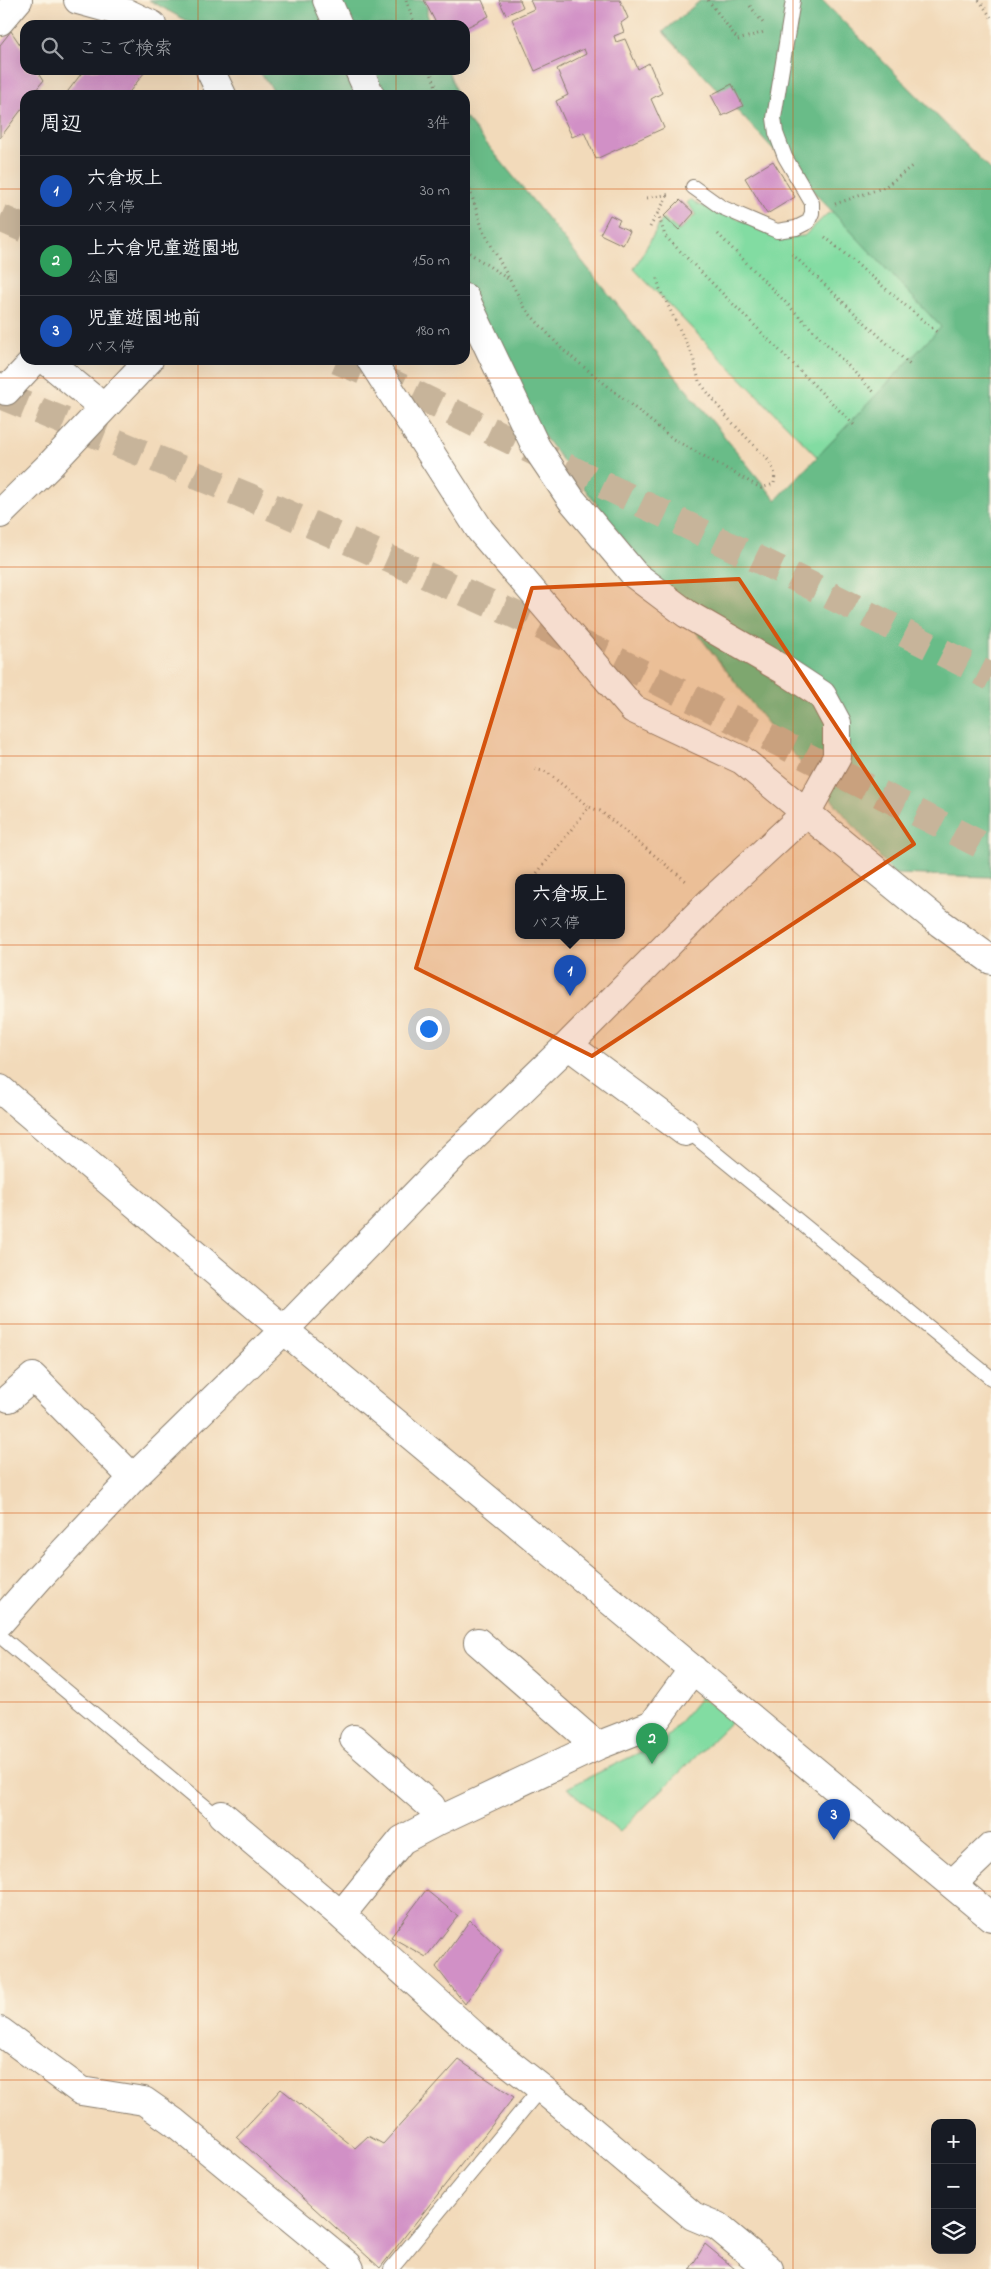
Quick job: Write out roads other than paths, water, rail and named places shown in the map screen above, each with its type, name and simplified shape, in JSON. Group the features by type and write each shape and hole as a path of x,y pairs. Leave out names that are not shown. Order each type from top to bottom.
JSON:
{"street":[{"path":"0,21 18,0"},
{"path":"78,0 129,14 142,20"},
{"path":"327,0 336,20"},
{"path":"212,75 220,90"},
{"path":"361,75 368,90"},
{"path":"0,1622 133,1478 284,1330 453,1156 568,1046 710,902 806,813 837,757 837,723 822,694 687,614 635,574 571,499 536,447 470,308"},
{"path":"0,387 6,391 31,365"},
{"path":"52,365 103,408"},
{"path":"0,514 51,464 144,365"},
{"path":"374,365 480,530 633,708 742,760 940,923 991,960"},
{"path":"568,1046 685,1132"},
{"path":"0,1090 284,1330 991,1917"},
{"path":"9,1398 32,1377 133,1478"},
{"path":"478,1642 597,1746"},
{"path":"340,1915 402,1840 597,1746 653,1724 693,1669"},
{"path":"354,1739 431,1806 438,1821"},
{"path":"222,1815 340,1915 477,2038 541,2088 693,2216 717,2226 769,2269"},
{"path":"952,1884 991,1846"},
{"path":"0,2031 81,2091 144,2101 174,2122 348,2265 350,2269"}],"lane":[{"path":"693,187 721,207 777,231 796,228 808,222 813,208 812,203 785,157 776,133 774,118 793,0"},
{"path":"685,1132 692,1135 991,1378"},
{"path":"0,1636 214,1814 222,1815"},
{"path":"391,2269 541,2088"}],"tunnel":[{"path":"0,218 20,227"},
{"path":"349,365 396,385 782,571 991,677"},
{"path":"0,395 254,499 606,655 991,850"}],"place":[{"name":"六倉坂上","path":"570,996"},
{"name":"上六倉児童遊園地","path":"652,1764"},
{"name":"児童遊園地前","path":"834,1840"}]}
